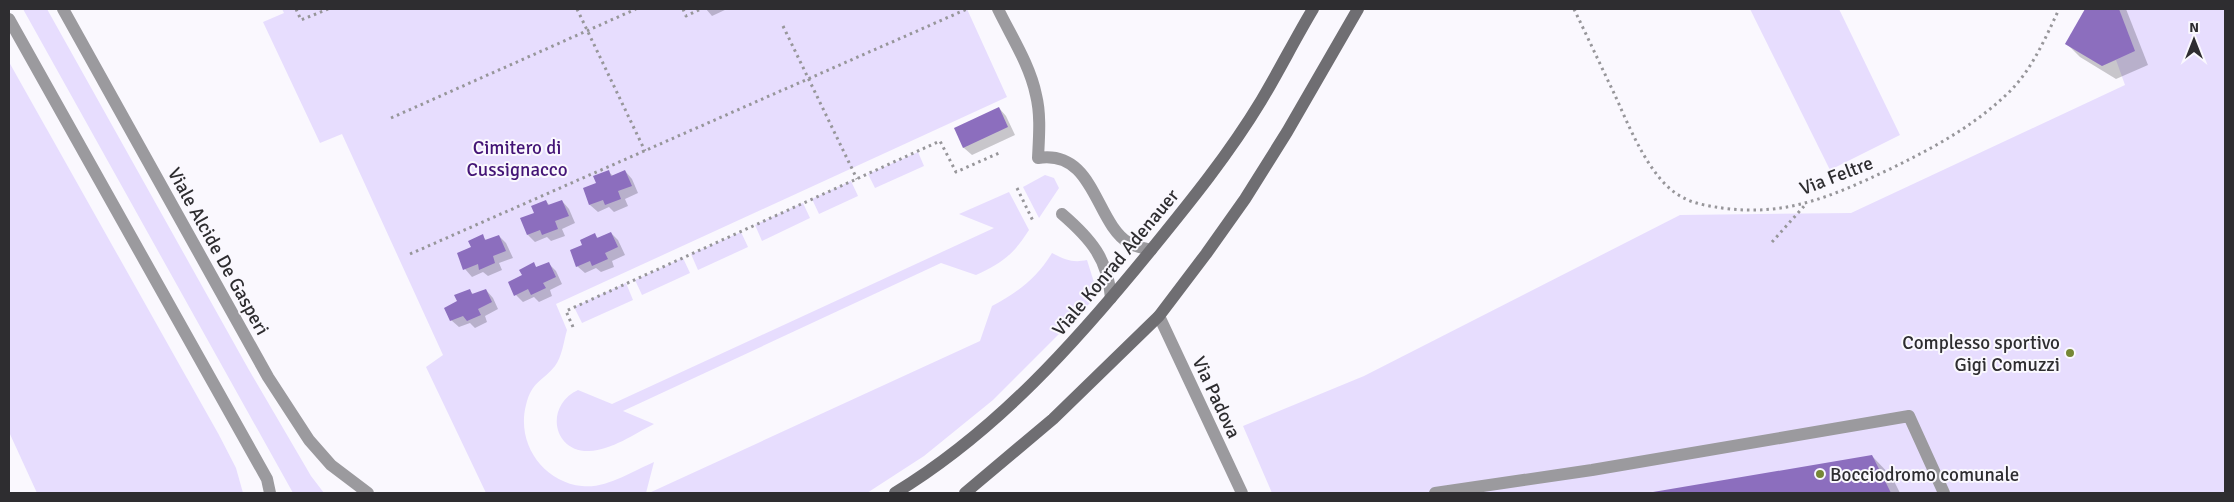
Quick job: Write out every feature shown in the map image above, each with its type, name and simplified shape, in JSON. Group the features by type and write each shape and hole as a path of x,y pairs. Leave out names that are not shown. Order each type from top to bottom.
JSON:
{"main road":[{"name":"Viale Konrad Adenauer","path":"895,493 918,479 1001,415 1071,344 1111,298 1193,198 1261,102 1312,9"},
{"path":"965,493 1053,419 1158,316 1245,199 1287,132 1358,9"}],"street":[{"name":"Viale Alcide De Gasperi","path":"63,9 268,377 309,440 331,465 368,493"},
{"path":"998,9 1028,72 1036,94 1039,112 1038,158 1050,156 1059,158 1077,170 1093,191 1121,236 1128,243 1151,250"},
{"path":"9,19 267,479 270,493"},
{"path":"1062,214 1092,243 1104,264 1110,282 1111,298"},
{"name":"Via Padova","path":"1158,316 1242,493"},
{"path":"1435,493 1486,489 1909,416 1944,493"}],"path":[{"path":"296,9 301,20 328,9"},
{"path":"577,9 645,151"},
{"path":"391,118 636,9"},
{"path":"683,9 686,16 701,9"},
{"path":"410,254 968,9"},
{"name":"Via Feltre","path":"1574,9 1642,153 1661,179 1681,197 1706,206 1736,210 1768,210 1807,204 1837,194 1936,147 1972,124 2007,94 2036,56 2059,9"},
{"path":"783,26 857,179"},
{"path":"573,327 566,311 940,141 956,172 999,153"},
{"path":"1017,188 1034,223"},
{"path":"1772,242 1807,204"}],"green space":[{"path":"23,9 47,9 249,370 311,476 324,493 293,493"},
{"name":"Cimitero di Cussignacco","path":"282,9 967,9 1007,97 556,304 567,330 561,353 555,366 534,386 528,397 524,419 525,433 529,446 545,469 555,477 568,483 582,486 600,485 610,482 654,462 646,493 486,493 426,367 443,355 342,134 320,143 263,22 284,13"},
{"path":"1750,9 1839,9 1900,135 1830,170"},
{"path":"2085,9 2225,9 2225,493 1272,493 1243,426 1364,376 1680,215 1851,213 2125,85 2116,60 2102,66 2065,44"},
{"path":"9,62 219,435 236,468 243,493 37,493 9,432"},
{"path":"918,152 924,166 875,188 868,174"},
{"path":"1045,175 1054,178 1059,188 1039,218 1023,187"},
{"path":"851,181 858,196 819,214 812,199"},
{"path":"1009,192 1029,230 1012,252 993,266 976,275 941,263 623,411 654,424 614,445 589,451 577,449 567,444 561,436 557,427 560,406 567,397 578,390 612,404 994,228 959,214"},
{"path":"803,203 810,218 762,241 755,225"},
{"path":"741,232 748,247 698,270 691,254"},
{"path":"1052,253 1069,260 1087,260 1098,295 993,400 924,456 867,493 649,493 980,341 992,306 1026,284 1040,270"},
{"path":"683,258 690,273 642,295 635,280"},
{"path":"626,283 633,300 582,323 574,307"}],"building":[{"path":"2085,9 2119,9 2135,51 2102,66 2065,44"},
{"path":"999,107 1008,127 963,148 954,128"},
{"path":"609,170 611,176 625,170 632,186 618,191 621,199 605,205 603,200 589,205 583,188 596,183 593,176"},
{"path":"546,200 548,205 562,200 569,216 555,221 558,229 542,235 540,230 527,235 520,218 534,213 531,206"},
{"path":"611,232 618,247 605,253 608,259 592,266 590,261 576,267 570,250 582,245 580,240 595,233 597,238"},
{"path":"483,234 485,240 499,235 506,251 493,256 495,263 479,270 478,264 463,270 457,253 471,247 468,241"},
{"path":"534,262 536,267 549,262 556,277 543,283 546,288 531,295 528,289 514,296 508,282 522,275 519,270"},
{"path":"470,289 472,294 486,289 492,302 478,309 481,315 467,321 463,316 450,321 444,308 457,301 454,295"},
{"name":"Bocciodromo comunale","path":"1872,455 1891,493 1653,493 1653,492"}],"place":[{"name":"Complesso sportivo Gigi Comuzzi","path":"2070,353"},
{"name":"Bocciodromo comunale","path":"1820,474"}]}
